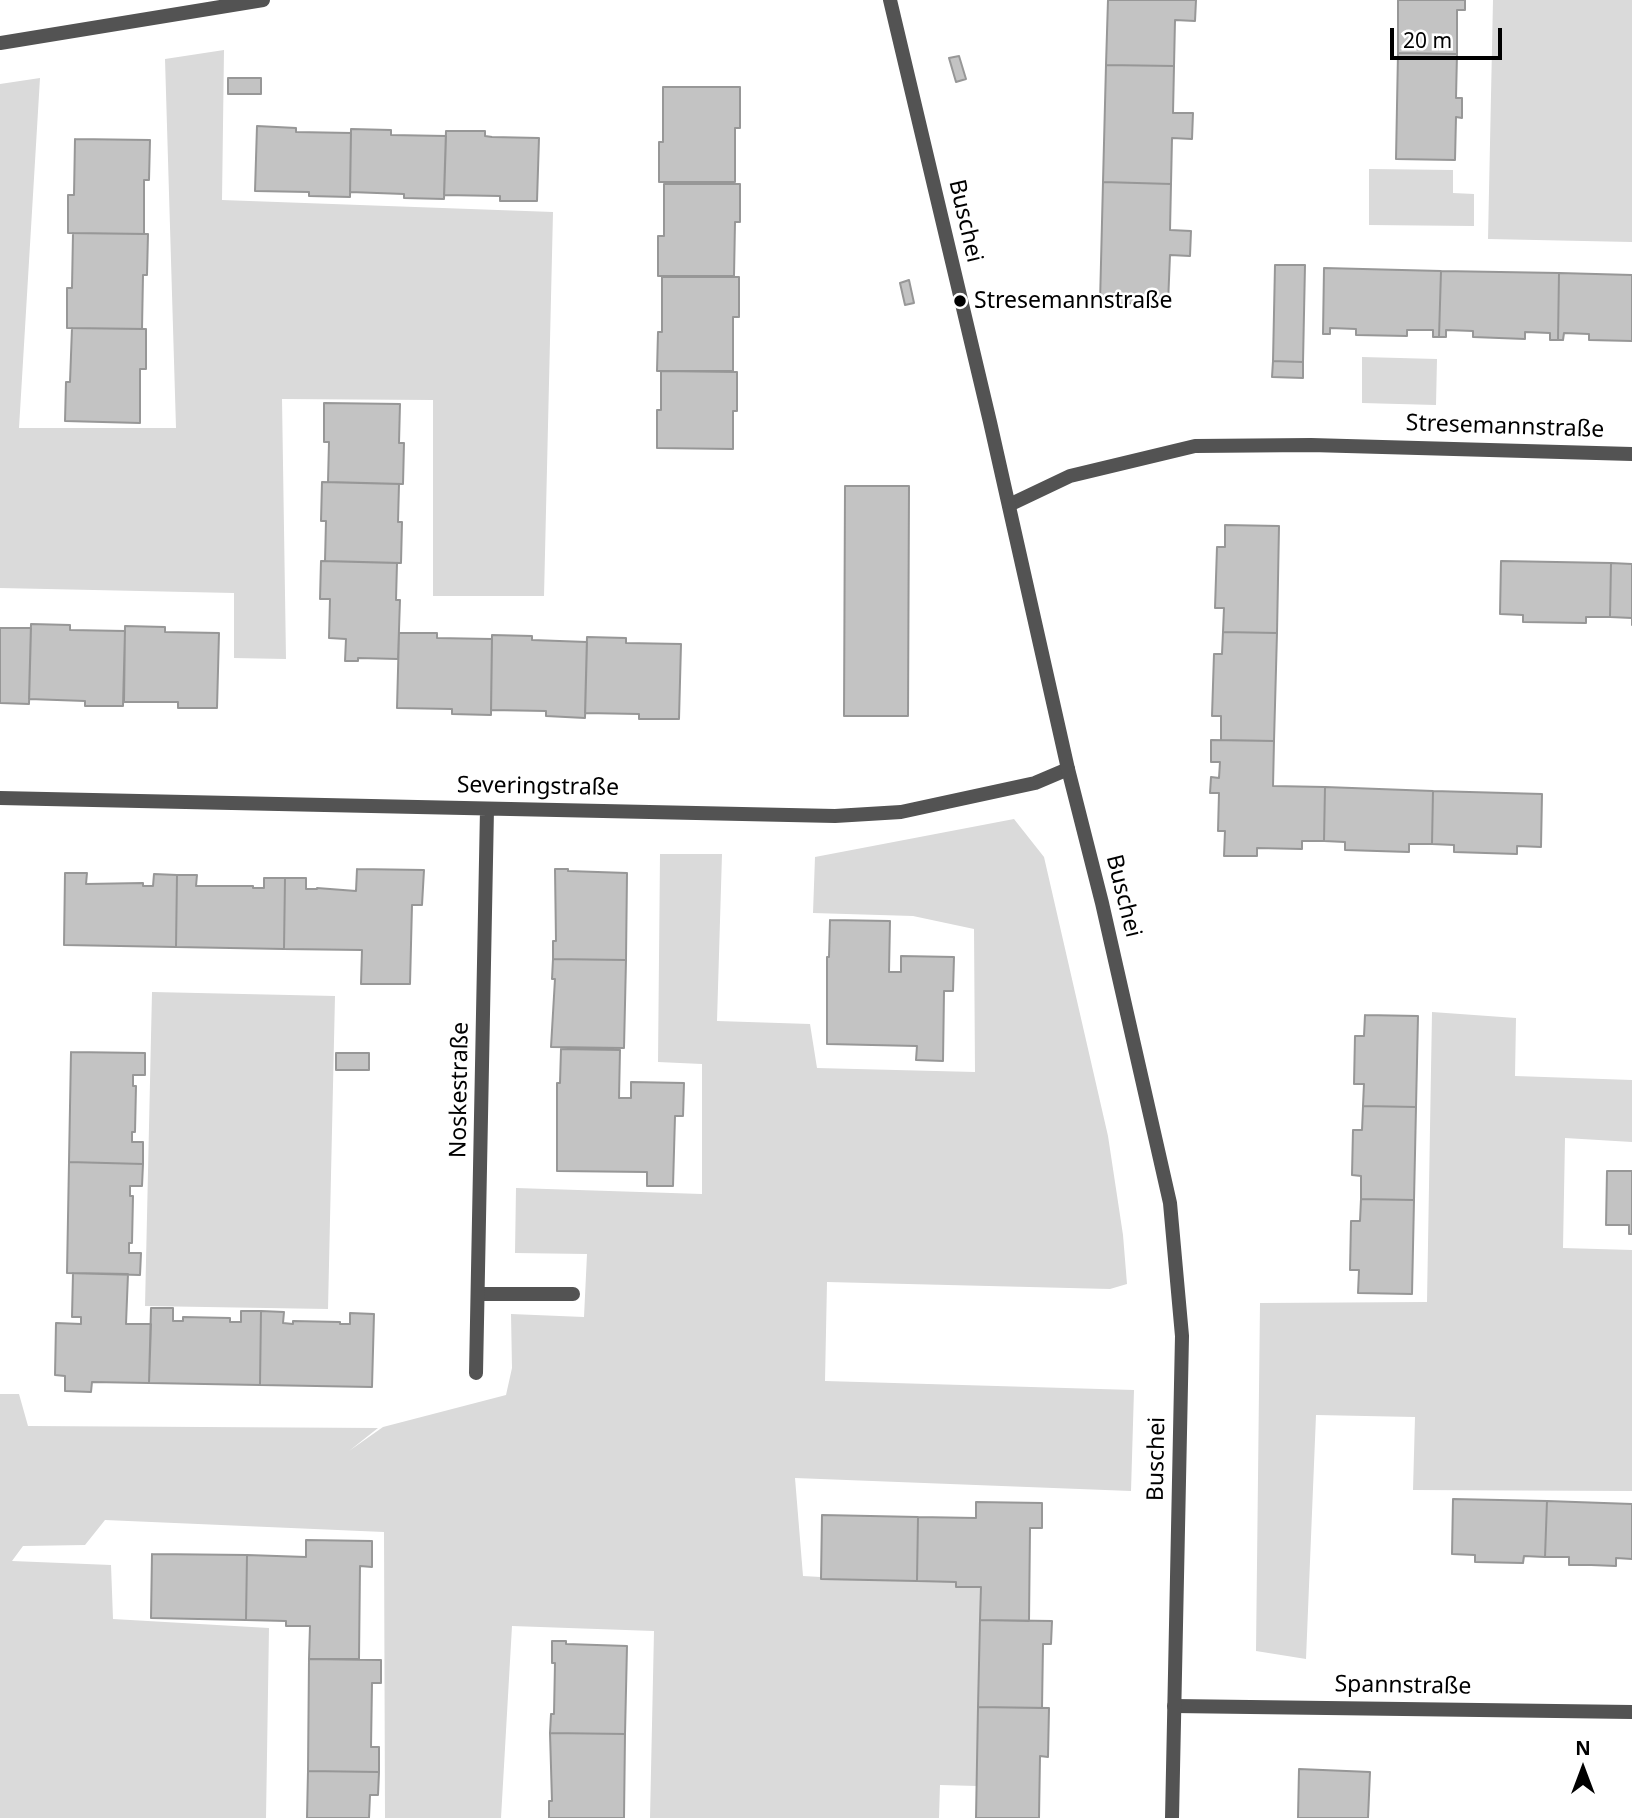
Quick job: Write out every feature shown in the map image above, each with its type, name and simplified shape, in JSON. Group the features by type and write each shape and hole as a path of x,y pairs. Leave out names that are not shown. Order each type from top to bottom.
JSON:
{"street":[{"path":"0,43 263,0"},
{"name":"Buschei","path":"890,0 1170,1203 1182,1336 1172,1818"},
{"name":"Stresemannstraße","path":"1009,505 1070,476 1195,446 1323,445 1632,454"},
{"name":"Severingstraße","path":"0,798 835,816 901,812 1035,783 1068,769"},
{"name":"Noskestraße","path":"476,1373 487,808"},
{"path":"479,1294 573,1294"},
{"name":"Spannstraße","path":"1174,1706 1632,1712"}],"shaded area":[{"path":"1493,0 1632,0 1632,242 1488,239"},
{"path":"224,50 222,200 553,212 544,596 433,596 433,400 282,399 286,659 234,658 234,593 0,588 0,84 40,78 19,428 176,428 165,59"},
{"path":"1369,169 1453,170 1453,193 1474,194 1474,226 1369,225"},
{"path":"1362,357 1437,359 1436,405 1362,403"},
{"path":"1014,819 1044,857 1108,1136 1123,1235 1127,1284 1110,1289 827,1282 825,1381 1134,1390 1131,1491 795,1478 803,1576 956,1582 957,1587 981,1587 977,1786 940,1785 939,1818 650,1818 654,1631 512,1626 501,1818 385,1818 384,1532 105,1520 85,1545 23,1546 12,1561 111,1565 113,1619 269,1628 266,1818 0,1818 0,1394 19,1394 28,1426 378,1428 349,1451 383,1427 506,1395 512,1368 511,1314 584,1317 587,1254 515,1253 516,1188 702,1194 702,1064 658,1062 660,854 722,854 717,1021 810,1024 817,1068 975,1072 974,929 913,916 813,913 815,857"},
{"path":"152,992 335,996 328,1309 145,1306"},
{"path":"1432,1012 1516,1018 1515,1076 1632,1080 1632,1142 1565,1138 1563,1248 1632,1250 1632,1491 1413,1490 1415,1417 1316,1415 1306,1659 1256,1651 1260,1303 1427,1302"}],"building":[{"path":"1108,0 1196,0 1195,21 1175,20 1174,66 1106,65"},
{"path":"1398,0 1465,0 1465,10 1457,10 1457,54 1398,53"},
{"path":"1398,53 1457,54 1456,98 1462,98 1462,118 1456,117 1455,160 1396,159"},
{"path":"959,56 966,79 956,82 949,58"},
{"path":"1106,65 1174,66 1173,113 1193,113 1192,139 1172,138 1171,184 1103,182"},
{"path":"228,78 261,78 261,94 228,94"},
{"path":"663,87 740,87 740,128 735,128 735,182 659,182 659,142 663,142"},
{"path":"257,126 296,128 296,132 351,133 350,197 309,196 309,192 255,191"},
{"path":"351,129 391,130 391,135 446,136 444,199 350,192"},
{"path":"446,131 485,131 485,136 492,137 539,138 537,201 500,201 500,196 444,195"},
{"path":"75,139 150,140 149,180 144,180 144,234 68,233 68,195 74,195"},
{"path":"1103,182 1171,184 1170,230 1191,231 1190,256 1170,255 1168,304 1100,303"},
{"path":"664,184 740,184 740,222 735,222 734,276 658,276 658,236 664,236"},
{"path":"73,233 148,234 147,275 143,275 142,329 67,328 67,288 72,288"},
{"path":"1275,265 1305,265 1303,362 1273,361"},
{"path":"1324,268 1441,271 1439,337 1433,337 1433,330 1407,330 1407,336 1356,335 1356,329 1330,328 1330,334 1323,334"},
{"path":"1441,271 1559,273 1558,340 1550,340 1550,333 1525,332 1525,339 1473,337 1473,331 1446,330 1446,337 1439,337"},
{"path":"1559,273 1632,275 1632,341 1589,340 1589,334 1564,333 1563,340 1558,340"},
{"path":"662,277 739,277 739,317 733,317 733,371 657,371 658,332 662,332"},
{"path":"909,280 914,303 905,305 900,283"},
{"path":"72,328 146,329 146,369 140,369 140,423 65,421"},
{"path":"1273,361 1303,362 1303,378 1272,377"},
{"path":"661,371 737,372 733,449 657,448"},
{"path":"324,403 400,404 399,443 404,443 403,484 328,482 329,442 324,442"},
{"path":"322,482 399,484 401,563 325,561 326,521 321,521"},
{"path":"845,486 909,486 908,716 844,716"},
{"path":"1225,525 1279,526 1277,633 1223,632 1224,608 1215,608 1217,547 1225,547"},
{"path":"321,561 397,563 396,600 400,600 398,659 358,658 358,661 345,661 346,639 329,638 330,599 320,599"},
{"path":"1501,561 1611,563 1610,617 1586,617 1586,623 1523,622 1523,615 1500,614"},
{"path":"1611,563 1632,564 1632,618 1610,617"},
{"path":"31,624 70,625 70,630 125,631 123,706 85,706 85,701 29,699"},
{"path":"125,626 165,627 165,632 219,633 217,708 178,708 178,702 124,702"},
{"path":"0,628 31,628 29,704 0,703"},
{"path":"1223,632 1277,633 1274,741 1221,740 1221,716 1212,716 1214,654 1222,654"},
{"path":"399,633 437,633 437,638 492,639 491,715 452,714 452,709 397,708"},
{"path":"492,635 587,642 585,718 546,716 546,711 491,710"},
{"path":"587,637 626,638 626,643 681,644 679,719 639,719 639,714 585,713"},
{"path":"1211,740 1274,741 1273,786 1325,787 1324,841 1302,841 1302,849 1257,848 1257,856 1224,856 1225,831 1218,831 1219,793 1210,793 1211,777 1219,778 1220,762 1211,762"},
{"path":"1325,787 1433,791 1432,844 1409,844 1409,852 1345,850 1345,842 1324,841"},
{"path":"1433,791 1542,794 1541,847 1517,846 1517,854 1454,852 1454,845 1432,844"},
{"path":"357,869 424,870 422,905 412,905 410,984 361,984 362,950 284,949 285,878 306,878 306,889 356,891"},
{"path":"555,869 627,873 626,960 553,959 553,941 556,941"},
{"path":"65,873 87,873 86,884 143,883 143,886 153,886 154,874 177,875 176,947 64,945"},
{"path":"177,875 197,875 196,886 253,888 264,888 264,878 285,878 284,949 176,947"},
{"path":"830,920 890,921 889,972 901,972 901,956 954,957 953,991 944,991 943,1061 916,1060 917,1046 827,1044 827,957"},
{"path":"553,959 626,960 624,1048 551,1047 555,979 552,979"},
{"path":"1365,1015 1418,1016 1416,1107 1363,1106 1364,1084 1354,1084 1355,1036 1364,1036"},
{"path":"561,1049 620,1050 619,1098 631,1098 631,1082 684,1083 683,1116 675,1116 673,1186 647,1186 647,1172 557,1171 557,1083 560,1083"},
{"path":"71,1052 145,1053 145,1075 133,1075 133,1086 136,1086 135,1132 132,1132 132,1142 143,1142 143,1164 69,1162"},
{"path":"336,1053 369,1053 369,1070 336,1070"},
{"path":"1363,1106 1416,1107 1414,1200 1361,1199 1361,1176 1352,1175 1353,1130 1362,1130"},
{"path":"69,1162 143,1164 142,1186 130,1186 130,1196 133,1196 132,1243 129,1243 129,1253 141,1253 140,1275 67,1273"},
{"path":"1607,1171 1632,1171 1632,1234 1629,1234 1629,1225 1606,1225"},
{"path":"1361,1199 1414,1200 1412,1294 1358,1293 1359,1270 1350,1270 1351,1221 1360,1221"},
{"path":"73,1273 128,1274 126,1324 151,1324 149,1383 92,1382 91,1392 65,1391 65,1376 55,1375 56,1323 81,1324 81,1317 72,1317"},
{"path":"151,1308 173,1308 173,1321 183,1321 183,1317 230,1318 230,1322 241,1322 241,1311 261,1311 260,1385 149,1383"},
{"path":"261,1311 284,1312 283,1323 293,1324 293,1321 350,1324 350,1313 374,1314 372,1387 260,1385"},
{"path":"1453,1499 1547,1501 1545,1557 1524,1556 1523,1563 1475,1562 1475,1555 1452,1554"},
{"path":"1547,1501 1632,1504 1632,1559 1616,1558 1616,1566 1569,1565 1569,1557 1545,1557"},
{"path":"976,1502 1042,1503 1042,1528 1030,1528 1029,1621 980,1620 981,1587 956,1587 956,1582 917,1581 918,1517 976,1518"},
{"path":"822,1515 918,1517 917,1581 821,1579"},
{"path":"306,1540 372,1541 372,1567 360,1566 359,1659 309,1659 310,1626 286,1626 286,1621 246,1620 247,1555 306,1557"},
{"path":"152,1554 247,1555 246,1620 151,1618"},
{"path":"980,1620 1052,1621 1051,1644 1043,1644 1042,1708 978,1707"},
{"path":"552,1641 627,1646 625,1734 550,1733 551,1714 554,1714 555,1663 552,1663"},
{"path":"309,1659 381,1660 381,1683 372,1683 371,1747 379,1747 379,1772 308,1771"},
{"path":"978,1707 1049,1708 1048,1757 1040,1756 1039,1818 976,1818"},
{"path":"550,1733 625,1734 624,1818 549,1818 549,1801 552,1801"},
{"path":"1299,1769 1370,1772 1368,1818 1298,1818"},
{"path":"308,1771 379,1772 378,1795 370,1795 369,1818 307,1818"}],"place":[{"name":"Stresemannstraße","path":"960,301"}]}
